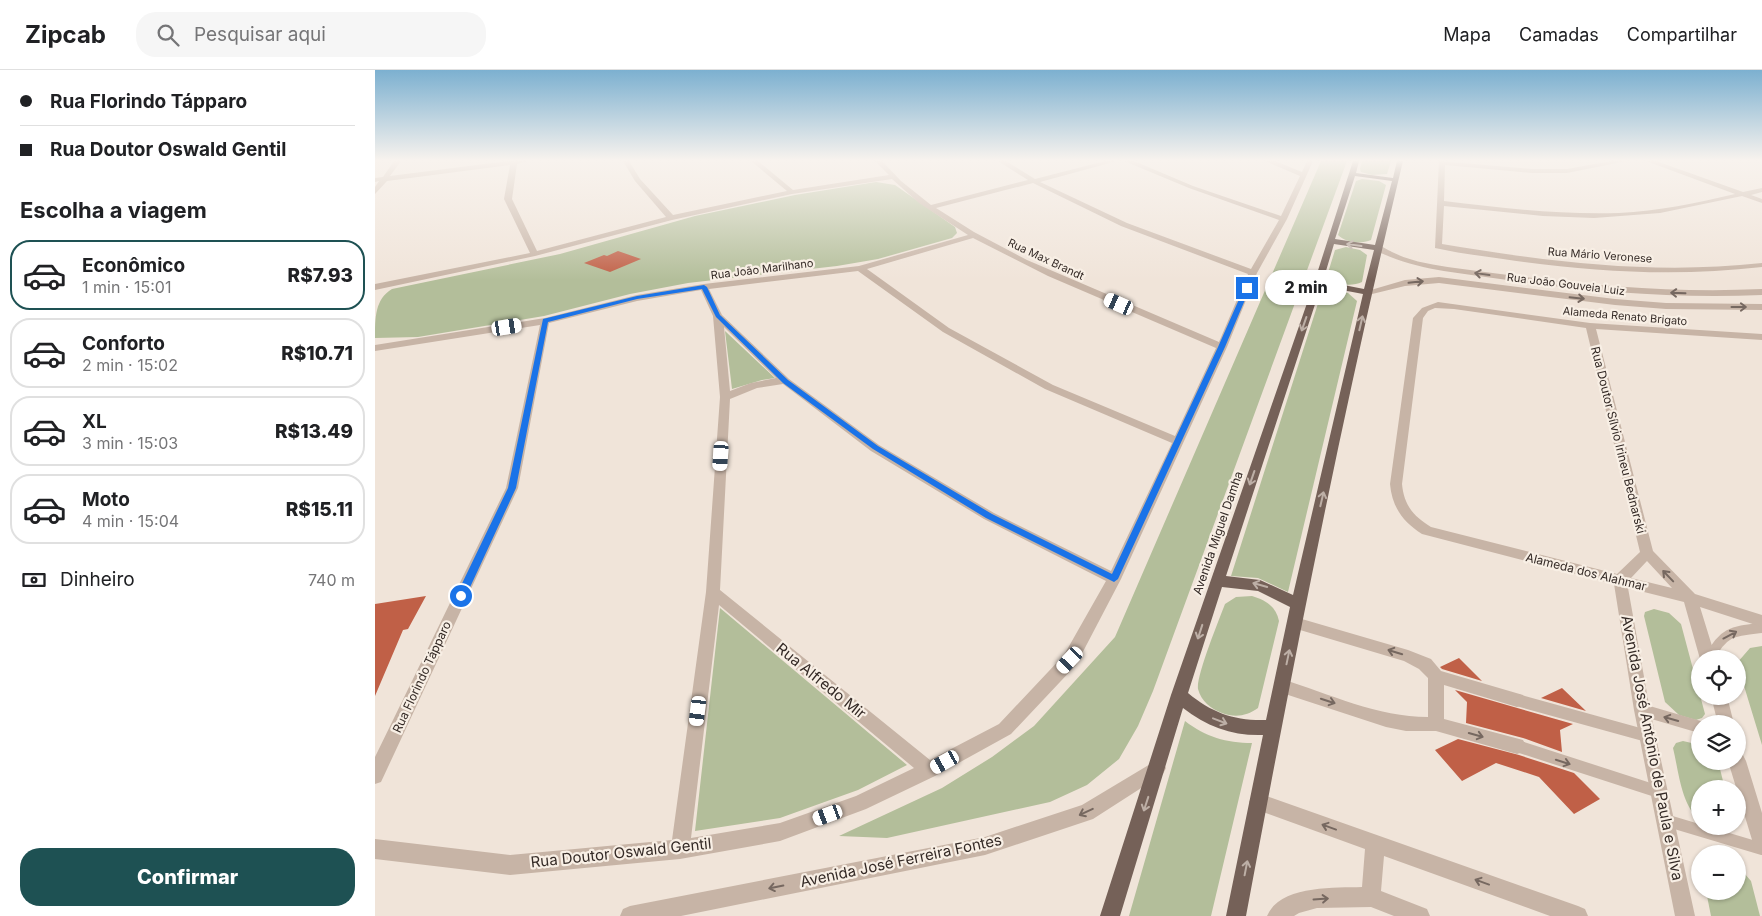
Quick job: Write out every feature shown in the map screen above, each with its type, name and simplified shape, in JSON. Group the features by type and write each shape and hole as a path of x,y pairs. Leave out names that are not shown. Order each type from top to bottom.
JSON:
{"main road":[{"name":"Avenida Miguel Damha","path":"1110,916 1179,695 1318,283 1343,200"},
{"path":"1236,916 1298,605 1390,200"},
{"path":"1330,241 1378,248"},
{"path":"1318,283 1368,292"},
{"path":"1217,582 1238,581 1260,584 1280,593 1298,605"},
{"path":"1179,695 1198,711 1222,723 1248,728 1273,726"}],"street":[{"path":"509,200 535,254"},
{"path":"655,200 671,218"},
{"path":"375,288 535,254 671,218 753,200"},
{"name":"Rua Max Brandt","path":"923,200 973,236 1058,278 1222,347"},
{"path":"931,207 957,200"},
{"path":"1068,200 1120,224 1253,273"},
{"path":"1231,200 1283,218"},
{"name":"Rua Doutor Oswald Gentil","path":"375,849 510,865 680,850 780,832 861,803 929,770 1005,729 1070,660 1114,579 1222,347 1253,273 1291,200"},
{"path":"1440,203 1530,213 1593,216 1646,213 1709,200"},
{"name":"Rua Mário Veronese","path":"1440,203 1438,246 1508,258 1579,266 1662,270 1737,268 1762,265"},
{"name":"Rua João Marilhano","path":"375,348 545,321 637,298 704,287 860,268 973,236"},
{"name":"Rua João Gouveia Luiz","path":"1378,248 1395,258 1420,264 1539,282 1649,292 1738,294 1762,292"},
{"path":"860,268 946,330 1049,387 1178,441"},
{"name":"Rua João Gouveia Luiz","path":"1368,292 1405,283 1439,280 1615,302 1666,306 1762,307"},
{"path":"704,287 718,316 785,381 875,448 989,516 1114,579"},
{"name":"Alameda Renato Brigato","path":"1412,522 1397,498 1396,484 1418,318 1421,311 1428,306 1436,304 1453,306 1590,326 1762,337"},
{"path":"680,850 713,592 725,397 718,316"},
{"name":"Rua Florindo Tápparo","path":"375,776 512,488 545,321"},
{"name":"Rua Doutor Sílvio Irineu Bednarski","path":"1590,326 1647,554"},
{"path":"725,397 743,388 764,382 785,381"},
{"name":"Alameda dos Alahmar","path":"1412,522 1427,531 1690,598 1762,621"},
{"path":"1620,580 1647,554 1690,598 1706,650"},
{"name":"Avenida José Antônio de Paula e Silva","path":"1620,580 1647,736 1685,916"},
{"name":"Rua Alfredo Mir","path":"713,592 929,770"},
{"path":"1295,623 1408,656 1425,664 1436,676 1517,700"},
{"path":"1436,676 1436,724"},
{"path":"1282,686 1386,720 1406,724 1436,724 1517,746"},
{"name":"Avenida José Ferreira Fontes","path":"630,916 985,846 1087,813 1157,768"},
{"path":"1740,770 1762,843"},
{"path":"1258,802 1578,916"},
{"path":"1371,897 1375,844"},
{"path":"1277,916 1294,904 1317,898 1371,897 1420,916"}],"lane":[{"path":"1714,650 1717,643 1735,632 1762,628"},
{"path":"1517,700 1647,736"},
{"path":"1642,710 1691,724"},
{"path":"1517,746 1659,792"},
{"path":"1665,820 1762,849"}],"green space":[{"path":"769,200 917,200 955,227 957,233 952,238 878,259 837,266 688,283 630,294 544,316 418,337 375,338 376,316 379,304 386,293 392,289 560,254 695,216"},
{"path":"1304,200 1333,200 1153,691 1138,726 1119,759 1087,785 1050,802 887,838 839,836 942,788 992,757 1034,726 1115,637"},
{"path":"1350,200 1382,200 1371,240 1354,242 1345,240 1338,235"},
{"path":"1346,247 1360,250 1367,255 1362,282 1344,284 1327,276 1335,250"},
{"path":"1328,291 1348,293 1357,301 1288,592 1258,578 1231,576 1321,294"},
{"path":"725,331 775,378 732,389"},
{"path":"1252,596 1269,604 1278,616 1279,621 1258,708 1250,713 1227,715 1214,709 1204,701 1199,693 1198,682 1225,604 1236,597"},
{"path":"720,608 907,765 858,790 780,818 695,831"},
{"path":"1654,609 1669,613 1681,624 1691,662 1691,705 1703,705 1704,715 1691,715 1691,719 1679,715 1665,702 1644,616 1645,612"},
{"path":"1762,646 1762,745 1746,693 1746,653 1750,648"},
{"path":"1185,721 1217,738 1234,742 1252,743 1211,916 1129,916"},
{"path":"1683,741 1691,743 1691,770 1720,770 1723,780 1691,780 1691,809 1679,778 1673,748 1676,743"},
{"path":"1746,875 1751,881 1760,916 1711,916 1708,900 1746,900"}],"building":[{"path":"618,251 641,259 610,272 584,263 604,255 607,256"},
{"path":"426,596 408,629 403,630 375,696 375,604"},
{"path":"1459,658 1482,681 1440,667"},
{"path":"1562,688 1586,711 1541,698"},
{"path":"1455,690 1573,724 1560,730 1562,752 1523,738 1466,723 1467,702"},
{"path":"1458,739 1519,755 1574,773 1600,799 1574,814 1539,777 1496,763 1462,781 1435,750"}],"route":[{"path":"461,596 512,488 545,321 637,298 704,287 718,316 785,381 875,448 989,516 1114,579 1222,347 1247,288"}]}
